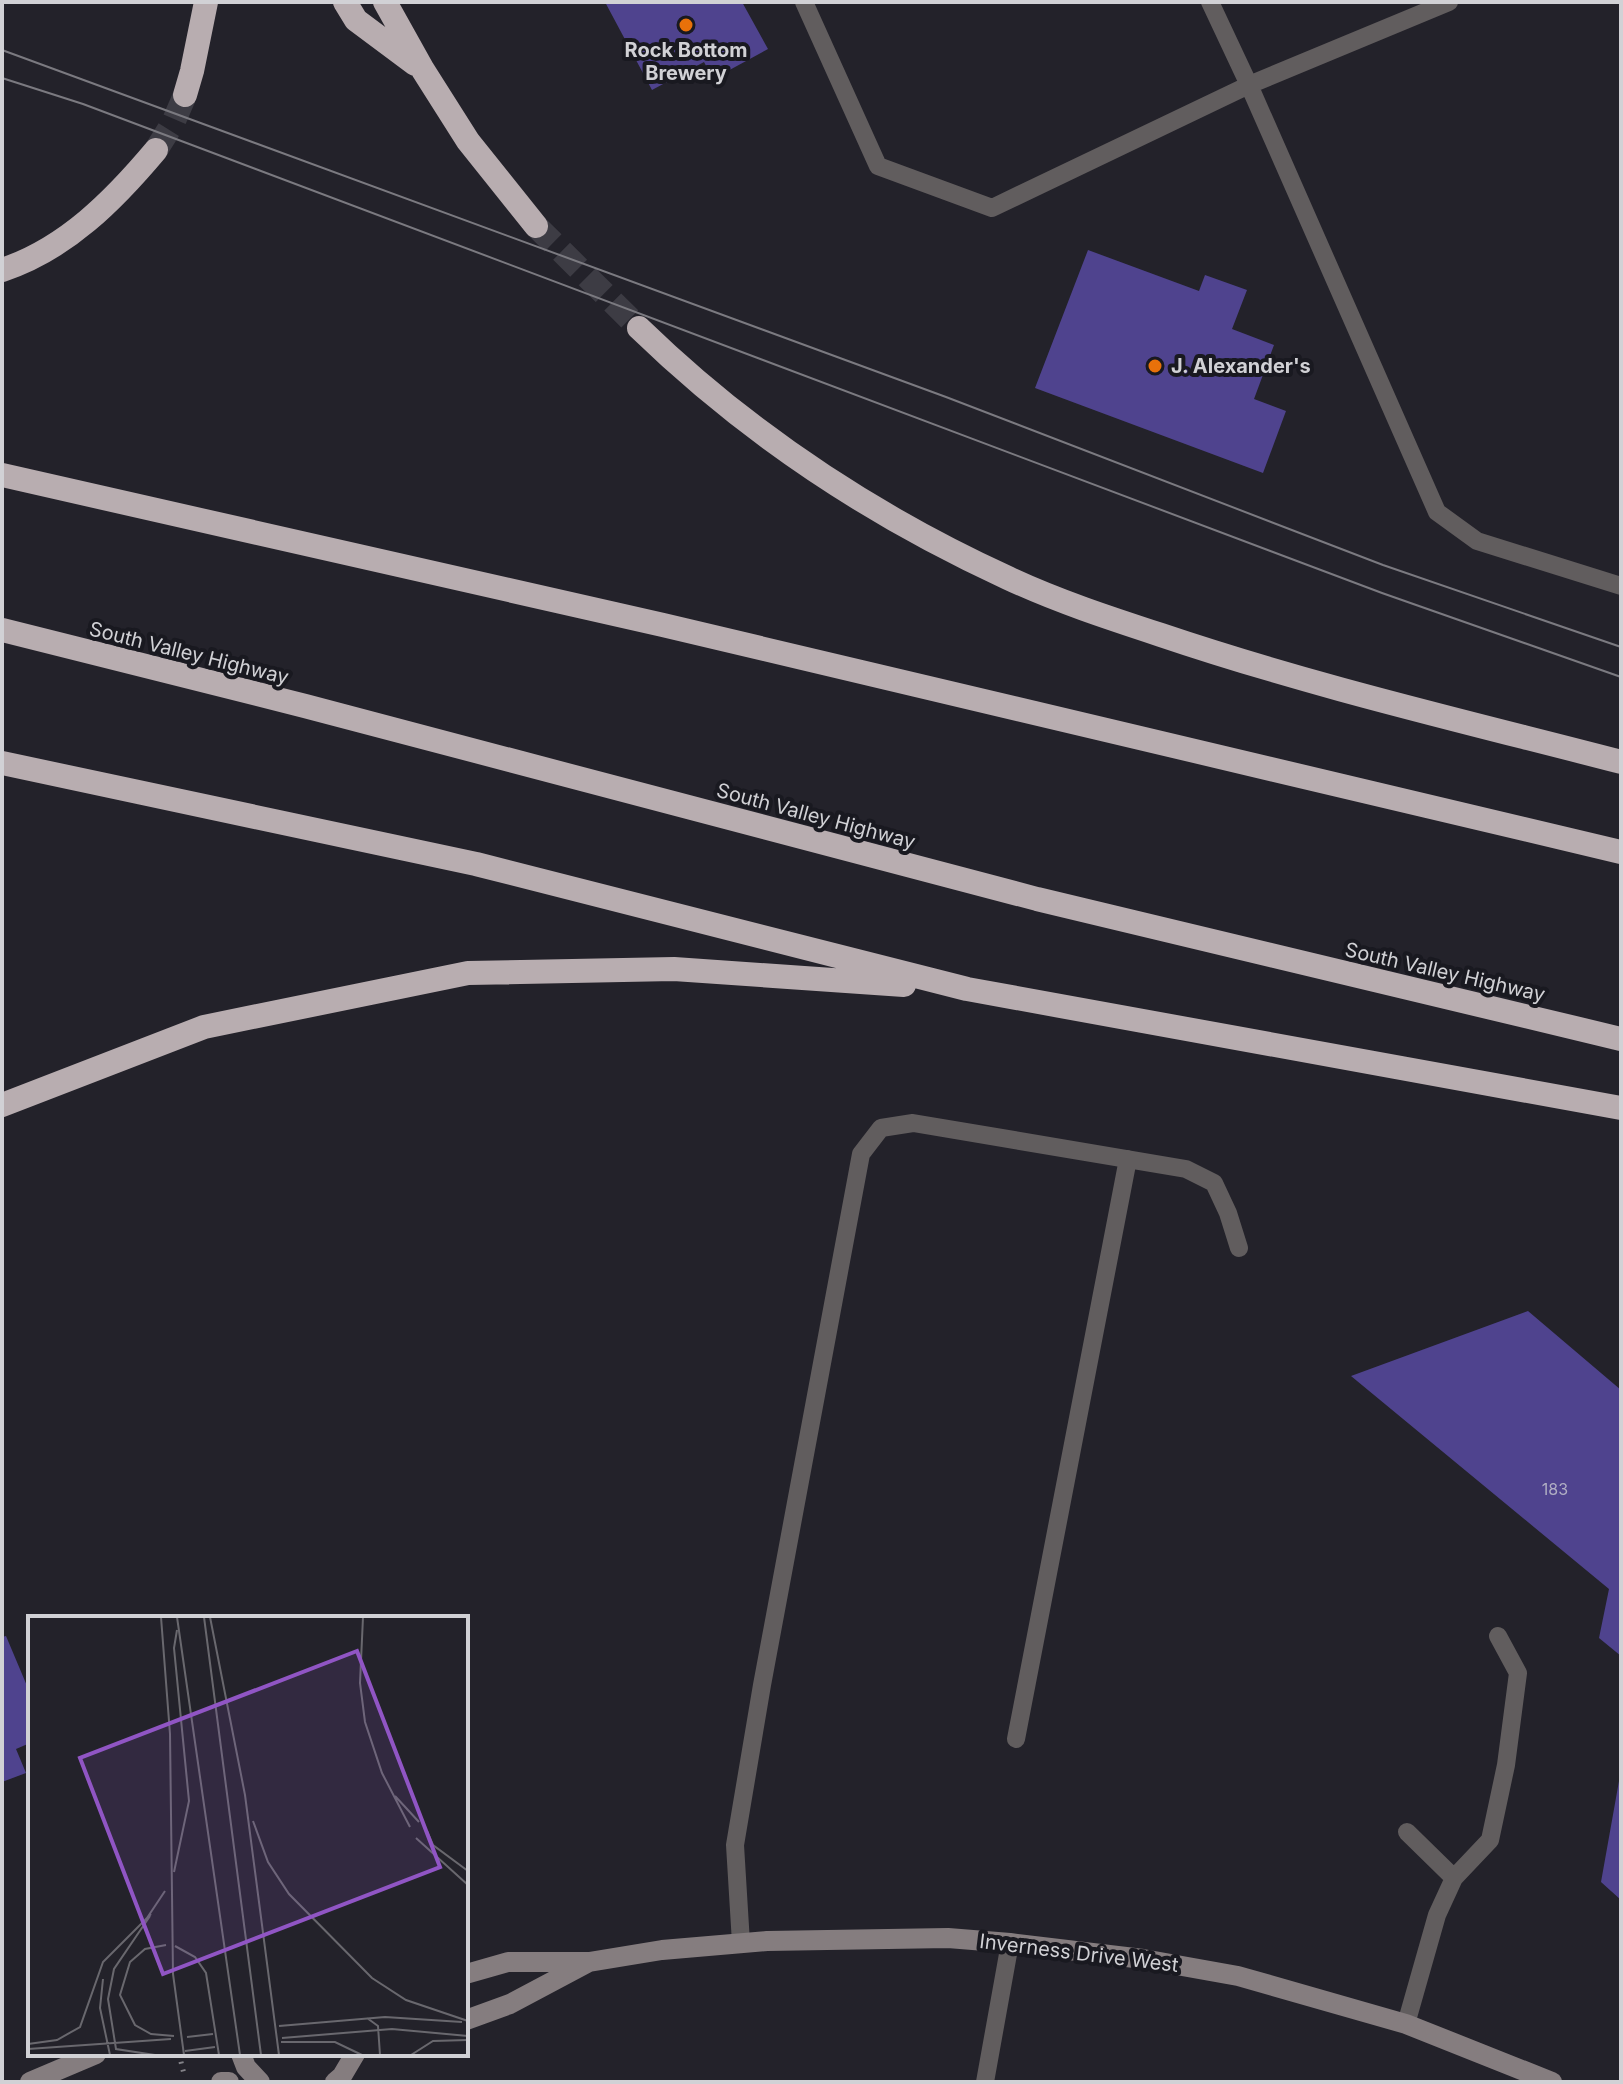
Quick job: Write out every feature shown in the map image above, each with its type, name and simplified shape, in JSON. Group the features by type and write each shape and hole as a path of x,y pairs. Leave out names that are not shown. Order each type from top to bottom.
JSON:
{"highway":[{"path":"185,95 206,2"},
{"path":"345,2 356,20 423,70"},
{"path":"385,2 468,141 536,226"},
{"path":"398,2 423,70"},
{"path":"2,270 54,244 95,217 156,150"},
{"path":"639,328 713,395 790,453 882,511 1008,578 1068,604 1211,652 1354,693 1621,762"},
{"path":"2,475 708,635 1621,852"},
{"name":"South Valley Highway","path":"2,630 320,710 1037,899 1621,1039"},
{"path":"2,763 476,864 967,989 1621,1108"},
{"path":"2,1105 204,1027 468,973 674,969 967,989"}],"main road":[{"name":"Inverness Drive West","path":"468,1973 508,1962 589,1962 662,1950 741,1943 948,1938 1010,1943 1143,1959 1238,1976 1406,2024 1552,2082"},
{"name":"Inverness Drive West","path":"468,2019 510,2004 589,1962"},
{"path":"30,2082 91,2056"},
{"path":"242,2056 246,2067 260,2082"},
{"path":"221,2082 229,2082"}],"lane":[{"path":"804,2 878,166 992,208 1249,85 1449,2"},
{"path":"1210,2 1437,512 1477,541 1621,586"},
{"path":"741,1943 735,1845 861,1154 881,1128 913,1123 1186,1169 1214,1183 1239,1248"},
{"path":"1016,1739 1128,1159"},
{"path":"1406,2024 1437,1915 1454,1878 1490,1840 1506,1765 1518,1673 1498,1636"},
{"path":"1407,1832 1454,1878"},
{"path":"985,2082 1010,1943"}],"path":[{"path":"180,2056 184,2074"}],"building":[{"name":"Rock Bottom Brewery","path":"605,2 742,2 768,49 713,79 704,62 652,90"},
{"name":"J. Alexander's","path":"1088,250 1199,291 1205,275 1247,290 1232,329 1274,345 1254,399 1286,411 1263,473 1035,388"},
{"path":"1528,1311 1621,1390 1621,1656 1599,1638 1609,1589 1351,1376"},
{"path":"6,1636 28,1688 28,1744 16,1749 26,1773 2,1782 2,1637"},
{"path":"1621,1781 1621,1900 1601,1882"}],"tunnel":[{"path":"156,150 173,123 185,95"},
{"path":"536,226 639,328"}],"tram line":[{"path":"2,50 946,397 1383,565 1621,647"},
{"path":"2,78 83,104 1382,593 1621,677"}],"place":[{"name":"Rock Bottom Brewery","path":"686,25"},
{"name":"J. Alexander's","path":"1155,366"}]}
